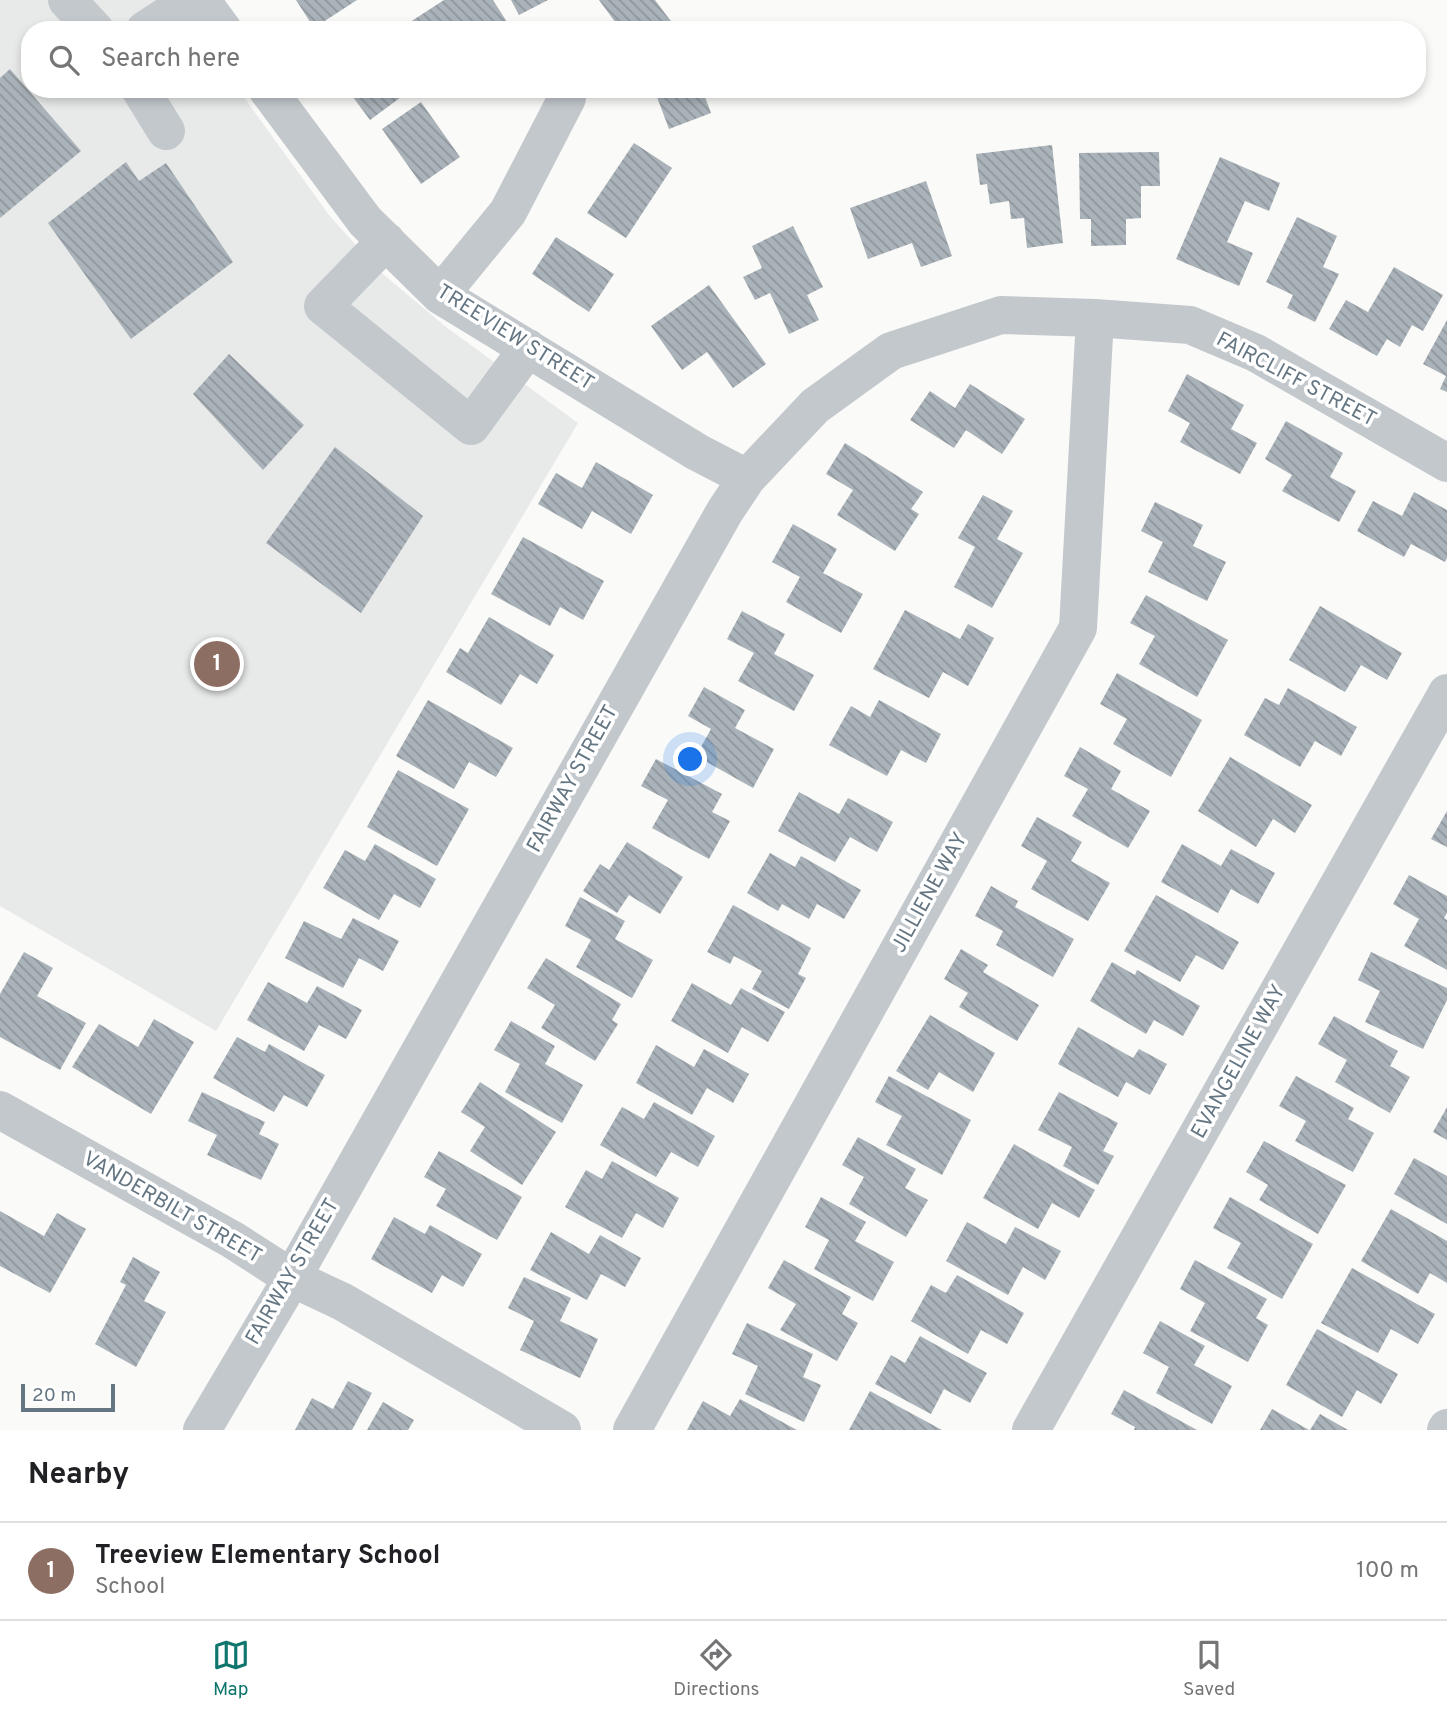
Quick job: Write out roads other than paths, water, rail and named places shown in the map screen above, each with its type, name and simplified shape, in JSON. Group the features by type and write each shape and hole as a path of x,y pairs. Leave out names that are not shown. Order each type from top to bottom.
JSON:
{"street":[{"path":"67,0 87,21"},
{"path":"159,21 191,0"},
{"path":"201,0 216,21"},
{"path":"146,98 166,131"},
{"name":"TREEVIEW STREET","path":"274,98 365,221 440,295 697,452 747,478"},
{"path":"440,295 508,212 567,98"},
{"path":"386,241 323,306 471,426 528,348"},
{"name":"FAIRWAY STREET","path":"202,1430 292,1278 724,511 747,478 815,406 891,351 1001,316 1095,318"},
{"name":"FAIRCLIFF STREET","path":"1095,318 1190,325 1256,354 1447,463"},
{"name":"JILLIENE WAY","path":"632,1430 1078,628 1095,318"},
{"name":"EVANGELINE WAY","path":"1031,1430 1447,693"},
{"name":"VANDERBILT STREET","path":"0,1110 233,1240 292,1278 344,1302 562,1430"}],"place":[{"name":"Treeview Elementary School","path":"217,664"}]}
